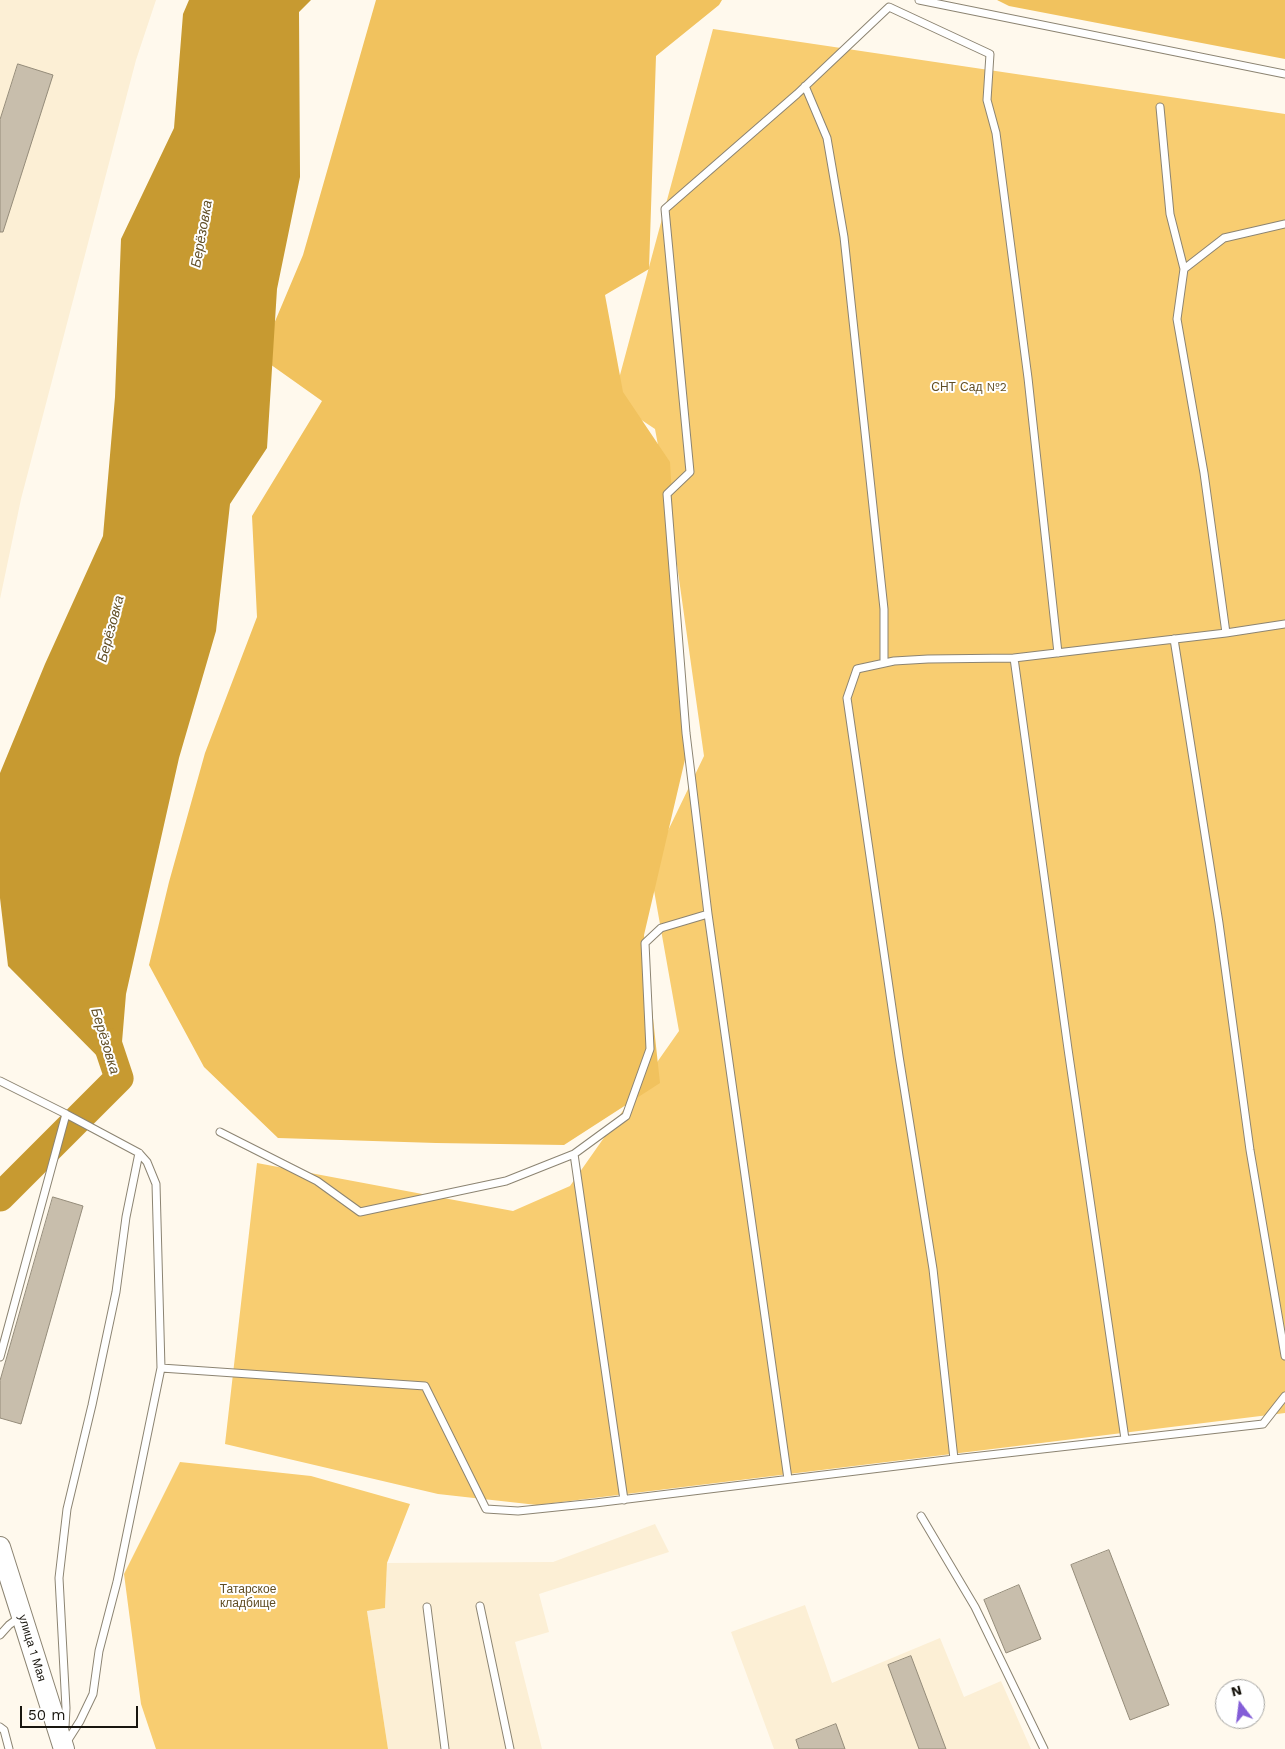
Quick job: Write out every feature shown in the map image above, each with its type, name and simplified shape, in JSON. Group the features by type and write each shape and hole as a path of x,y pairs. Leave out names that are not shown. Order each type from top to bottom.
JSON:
{"main road":[{"name":"улица 1 Мая","path":"0,1547 64,1748"}],"lane":[{"path":"919,0 1285,74"},
{"path":"788,1479 708,914 686,733 667,494 690,472 665,209 805,86 889,7 990,54 987,100 996,133 1028,378 1058,653"},
{"path":"805,86 827,138 844,237 884,609 884,663"},
{"path":"1160,107 1170,214 1184,269 1177,319 1204,473 1226,633"},
{"path":"1184,269 1224,238 1285,224"},
{"path":"954,1459 933,1269 897,1046 847,698 857,669 894,661 1014,658 1226,633 1285,624"},
{"path":"1174,639 1219,923 1250,1150 1285,1356"},
{"path":"1014,658 1125,1440"},
{"path":"220,1132 317,1181 360,1212 506,1181 574,1154 626,1116 650,1049 645,943 661,928 708,914"},
{"path":"0,1081 139,1153 147,1162 156,1184 161,1368 117,1582 99,1651 93,1694 80,1722 64,1748"},
{"path":"0,1357 66,1114"},
{"path":"64,1748 66,1708 58,1578 67,1508 92,1405 116,1292 126,1217 139,1153"},
{"path":"574,1154 624,1500"},
{"path":"161,1368 425,1386 486,1510 518,1511 1263,1424 1285,1396"},
{"path":"921,1516 974,1607 1044,1749"},
{"path":"480,1606 510,1749"},
{"path":"427,1607 445,1749"},
{"path":"0,1635 9,1625 22,1616"},
{"path":"0,1727 4,1730 9,1749"}],"shaded area":[{"path":"0,0 156,0 136,60 21,499 0,599"},
{"path":"376,0 722,0 719,5 656,56 649,269 605,295 623,392 670,462 687,751 644,935 660,1083 564,1145 278,1138 204,1067 149,965 169,882 205,753 257,617 252,516 322,401 260,357 303,255"},
{"path":"997,0 1285,0 1285,59 1009,6"},
{"path":"655,1524 669,1552 539,1594 549,1632 515,1642 542,1749 388,1749 367,1611 385,1608 387,1563 553,1562"},
{"path":"805,1605 832,1683 940,1638 964,1697 1001,1681 1031,1749 774,1749 731,1632"}],"green space":[{"name":"СНТ Сад №2","path":"713,29 1285,114 1285,1413 537,1505 438,1494 225,1444 257,1163 513,1211 570,1186 679,1031 650,868 704,756 667,494 655,429 613,401"},
{"name":"Татарское кладбище","path":"180,1462 311,1476 410,1504 387,1563 385,1608 367,1611 388,1749 156,1749 141,1704 124,1574"}],"water":[{"path":"189,0 311,0 299,12 300,177 277,289 267,448 230,504 216,631 179,758 126,994 119,1078 8,966 0,898 0,773 45,664 103,536 115,397 121,239 174,128 183,14"}],"building":[{"path":"18,64 53,75 3,232 0,232 0,120"},
{"path":"53,1197 83,1206 21,1424 0,1418 0,1381"},
{"path":"1109,1550 1169,1705 1130,1720 1071,1565"},
{"path":"1019,1585 1041,1639 1006,1653 984,1600"},
{"path":"911,1656 946,1749 919,1749 888,1665"},
{"path":"836,1724 845,1749 799,1749 796,1740"}],"waterway":[{"name":"Берёзовка","path":"0,1197 119,1078 107,1042"}]}
